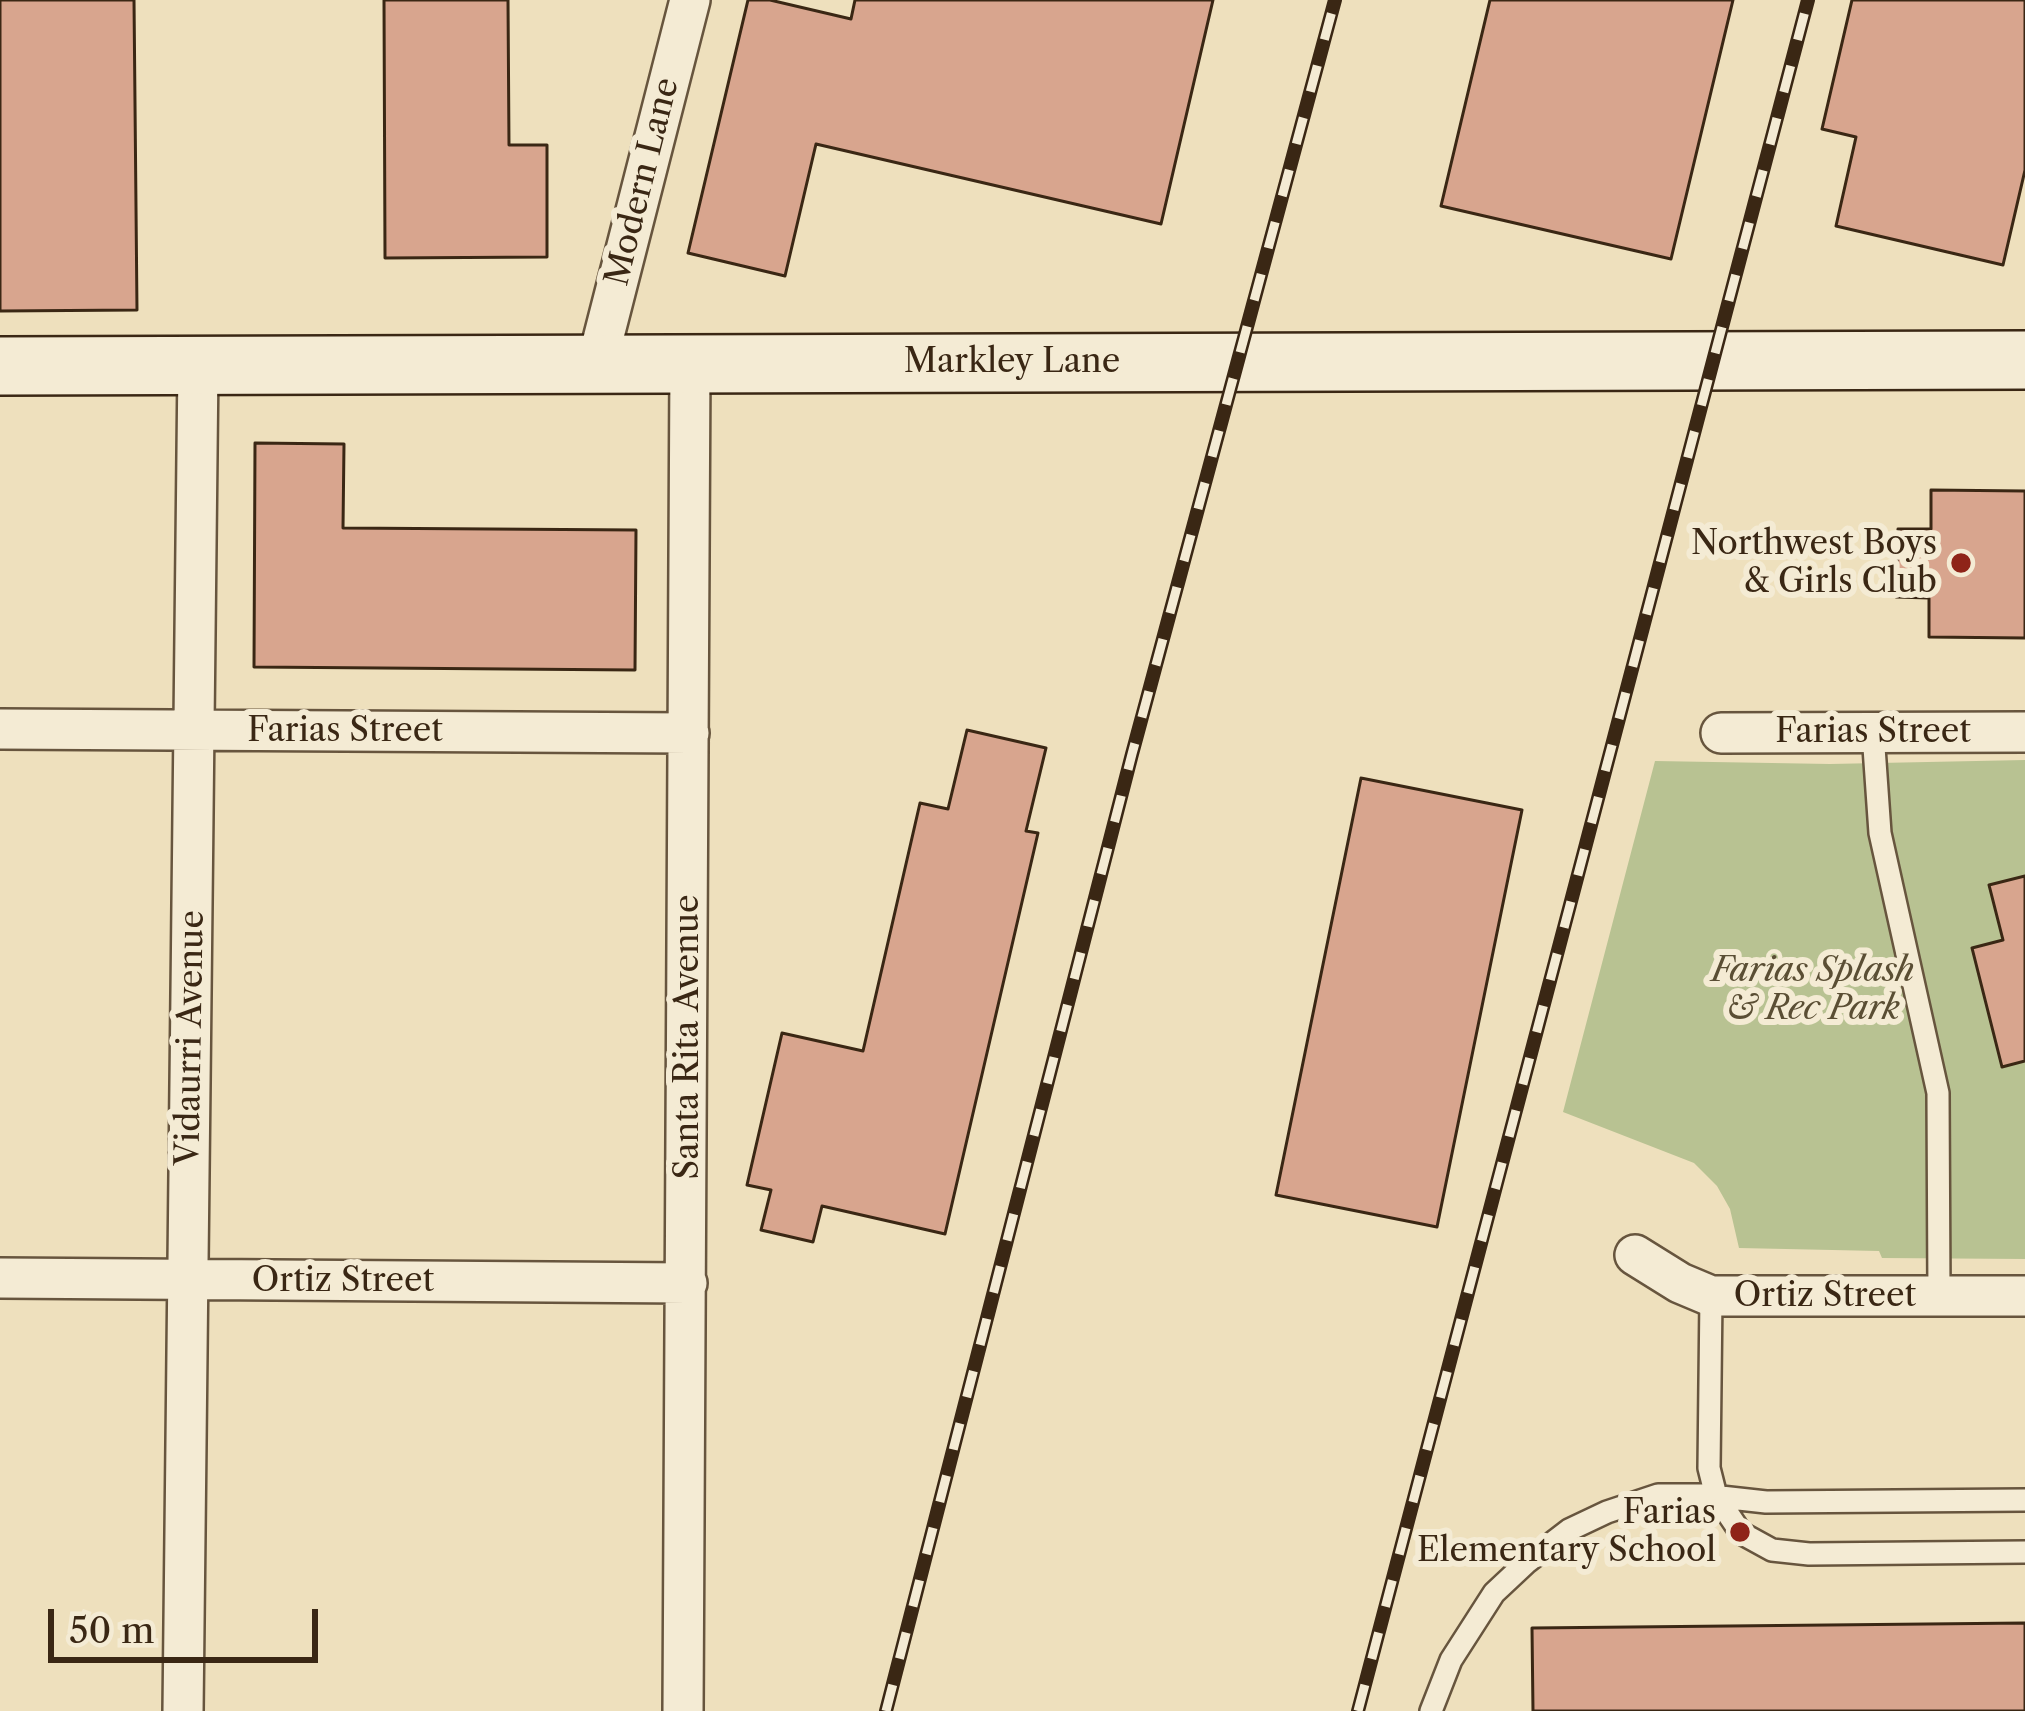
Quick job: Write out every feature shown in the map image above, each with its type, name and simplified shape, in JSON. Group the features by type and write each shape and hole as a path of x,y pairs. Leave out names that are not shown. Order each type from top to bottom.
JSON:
{"street":[{"name":"Modern Lane","path":"597,363 689,0"},
{"name":"Markley Lane","path":"0,365 2025,360"},
{"name":"Santa Rita Avenue","path":"683,1711 690,363"},
{"name":"Vidaurri Avenue","path":"183,1711 198,364"},
{"name":"Farias Street","path":"0,729 689,733"},
{"name":"Farias Street","path":"1721,733 2025,732"},
{"name":"Ortiz Street","path":"1635,1255 1679,1283 1711,1296 2025,1296"},
{"name":"Ortiz Street","path":"0,1278 687,1283"}],"lane":[{"path":"1873,733 1880,833 1938,1094 1939,1296"},
{"path":"1711,1296 1709,1468 1716,1496 1742,1534 1772,1550 1809,1555 2025,1552"},
{"path":"1431,1711 1451,1660 1494,1593 1569,1531 1607,1512 1658,1495 1766,1502 2025,1500"}],"green space":[{"name":"Farias Splash & Rec Park","path":"2025,760 2025,1259 1882,1258 1879,1251 1739,1248 1730,1209 1717,1186 1694,1163 1563,1112 1655,761"}],"building":[{"path":"0,0 134,0 137,310 0,311"},
{"path":"384,0 508,0 509,145 547,145 547,257 385,258"},
{"path":"748,0 770,0 851,19 855,0 1213,0 1161,224 816,144 785,276 688,253"},
{"path":"1490,0 1733,0 1671,259 1441,206"},
{"path":"1852,0 2025,0 2025,170 2003,265 1836,226 1856,137 1822,129"},
{"path":"255,443 344,444 343,528 636,530 635,670 254,667"},
{"name":"Northwest Boys & Girls Club","path":"1931,490 2025,491 2025,638 1929,637 1929,598 1896,597 1898,529 1931,529"},
{"path":"967,730 1046,748 1026,831 1038,833 945,1234 822,1206 813,1242 761,1230 771,1190 747,1185 782,1033 863,1051 920,803 948,809"},
{"path":"1361,778 1522,810 1437,1227 1276,1195"},
{"path":"2025,876 2025,1061 2002,1067 1972,948 2003,940 1989,885"},
{"path":"2025,1623 2025,1711 1533,1711 1532,1628"}],"railway":[{"path":"886,1711 1132,754 1335,0"},
{"path":"1358,1711 1808,0"}],"place":[{"name":"Northwest Boys & Girls Club","path":"1961,563"},
{"name":"Farias Elementary School","path":"1740,1532"}]}
